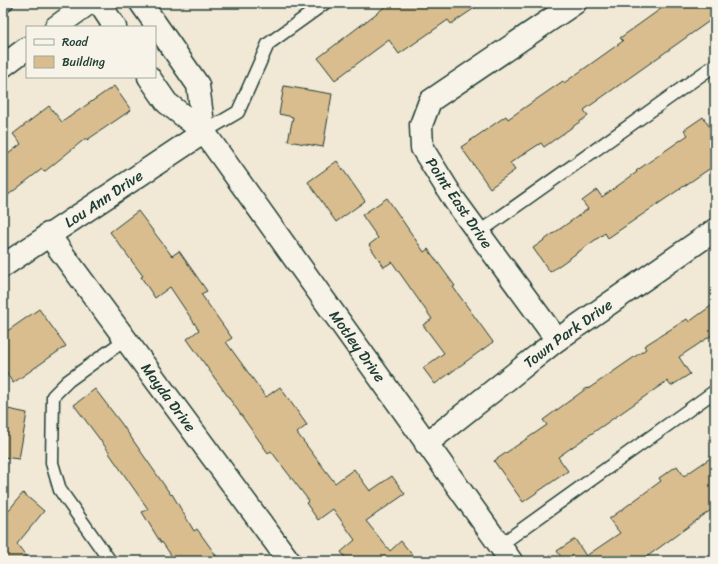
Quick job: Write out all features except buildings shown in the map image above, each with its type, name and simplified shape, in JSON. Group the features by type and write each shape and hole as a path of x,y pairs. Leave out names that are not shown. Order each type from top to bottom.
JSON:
{"street":[{"path":"57,26 89,3"},
{"path":"99,3 114,26"},
{"name":"Motley Drive","path":"141,3 198,85 204,132"},
{"name":"Point East Drive","path":"557,340 455,201 422,148 421,125 430,101 575,3"},
{"path":"3,66 26,49"},
{"name":"Motley Drive","path":"150,78 167,103 204,132 426,444 506,553"},
{"name":"Lou Ann Drive","path":"3,266 48,234 204,132"},
{"name":"Town Park Drive","path":"426,444 557,340 715,230"},
{"name":"Mayda Drive","path":"48,234 289,561"}],"lane":[{"path":"3,7 7,3"},
{"path":"204,132 238,112 268,44 325,3"},
{"path":"478,233 715,65"},
{"path":"110,561 60,490 52,463 53,396 68,380 126,339"},
{"path":"506,553 715,391"}]}
